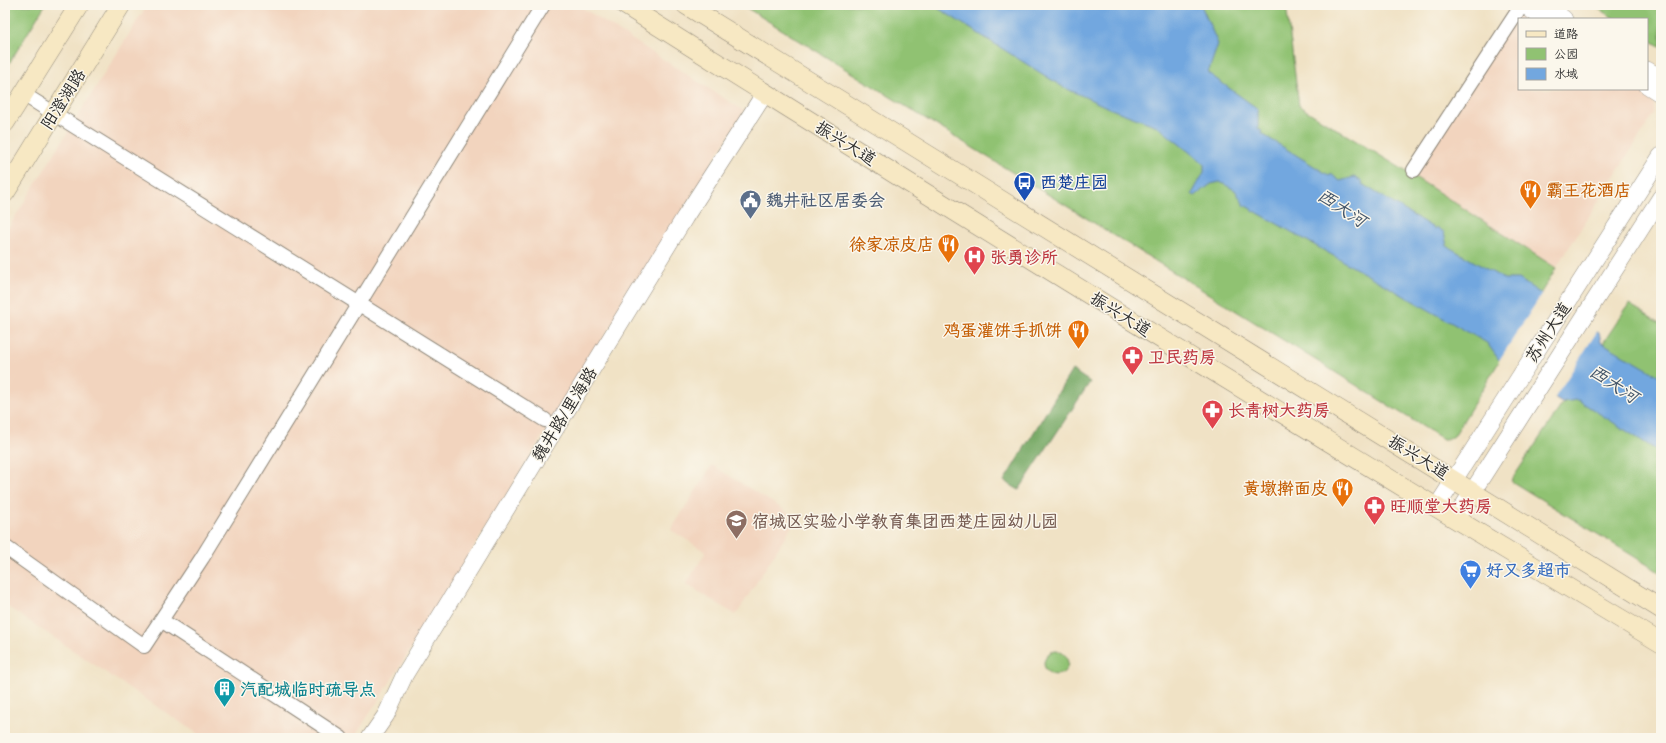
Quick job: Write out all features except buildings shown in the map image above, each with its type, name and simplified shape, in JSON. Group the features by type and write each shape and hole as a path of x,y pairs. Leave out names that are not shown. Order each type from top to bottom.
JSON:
{"main road":[{"path":"5,123 79,5"},
{"name":"阳澄湖路","path":"5,193 121,5"},
{"name":"振兴大道","path":"625,5 1436,508 1661,643"},
{"name":"振兴大道","path":"686,5 1454,479 1661,609"}],"street":[{"path":"5,547 144,646 202,558 543,5"},
{"path":"1414,170 1524,5 1542,18"},
{"path":"1544,5 1563,18"},
{"path":"1648,71 1661,78"},
{"path":"1648,86 1661,94"},
{"name":"魏井路/里海路","path":"370,738 386,715 405,674 422,646 685,217 765,93"},
{"path":"23,94 545,420"},
{"name":"苏州大道","path":"1436,508 1661,156"},
{"name":"苏州大道","path":"1455,519 1661,197"},
{"path":"161,620 341,738"}],"shaded area":[{"path":"147,5 578,5 744,111 399,668 354,738 204,738 5,605 5,233"},
{"path":"1513,8 1528,18 1518,18 1518,90 1639,90 1654,100 1654,114 1556,268 1407,172"},
{"name":"宿城区实验小学教育集团西楚庄园幼儿园","path":"712,465 797,518 736,615 686,584 706,552 671,530"}],"green space":[{"path":"5,5 45,5 5,70"},
{"path":"742,5 1286,5 1299,106 1407,172 1556,268 1454,436 1449,439 1443,439"},
{"path":"1592,5 1661,5 1661,47 1648,39 1648,18 1613,18"},
{"path":"1629,304 1661,324 1661,573 1511,481"},
{"path":"1072,370 1090,382 1019,490 1004,481"},
{"path":"1056,651 1064,655 1068,663 1064,671 1056,675 1048,671 1044,663 1048,655"}],"water":[{"name":"西大河","path":"933,5 1201,5 1218,44 1208,73 1258,109 1258,128 1263,132 1262,134 1330,176 1331,174 1340,181 1354,177 1363,182 1362,184 1435,229 1436,227 1444,232 1447,246 1504,279 1519,279 1599,333 1601,342 1661,377 1661,453 1578,400 1562,402 1502,364 1487,343 1244,205 1235,190 1220,182 1211,184 1195,196 1192,194 1204,172 1204,164 1157,126 1111,109 1063,87"}],"pier":[{"path":"1543,292 1598,330 1554,399 1501,366 1498,362"}],"place":[{"name":"西楚庄园","path":"1025,202"},
{"name":"霸王花酒店","path":"1530,210"},
{"name":"魏井社区居委会","path":"751,220"},
{"name":"徐家凉皮店","path":"949,264"},
{"name":"张勇诊所","path":"975,276"},
{"name":"鸡蛋灌饼手抓饼","path":"1078,350"},
{"name":"卫民药房","path":"1132,376"},
{"name":"长青树大药房","path":"1213,430"},
{"name":"黄墩擀面皮","path":"1343,508"},
{"name":"旺顺堂大药房","path":"1375,526"},
{"name":"宿城区实验小学教育集团西楚庄园幼儿园","path":"736,540"},
{"name":"好又多超市","path":"1471,590"},
{"name":"汽配城临时疏导点","path":"225,708"}]}
